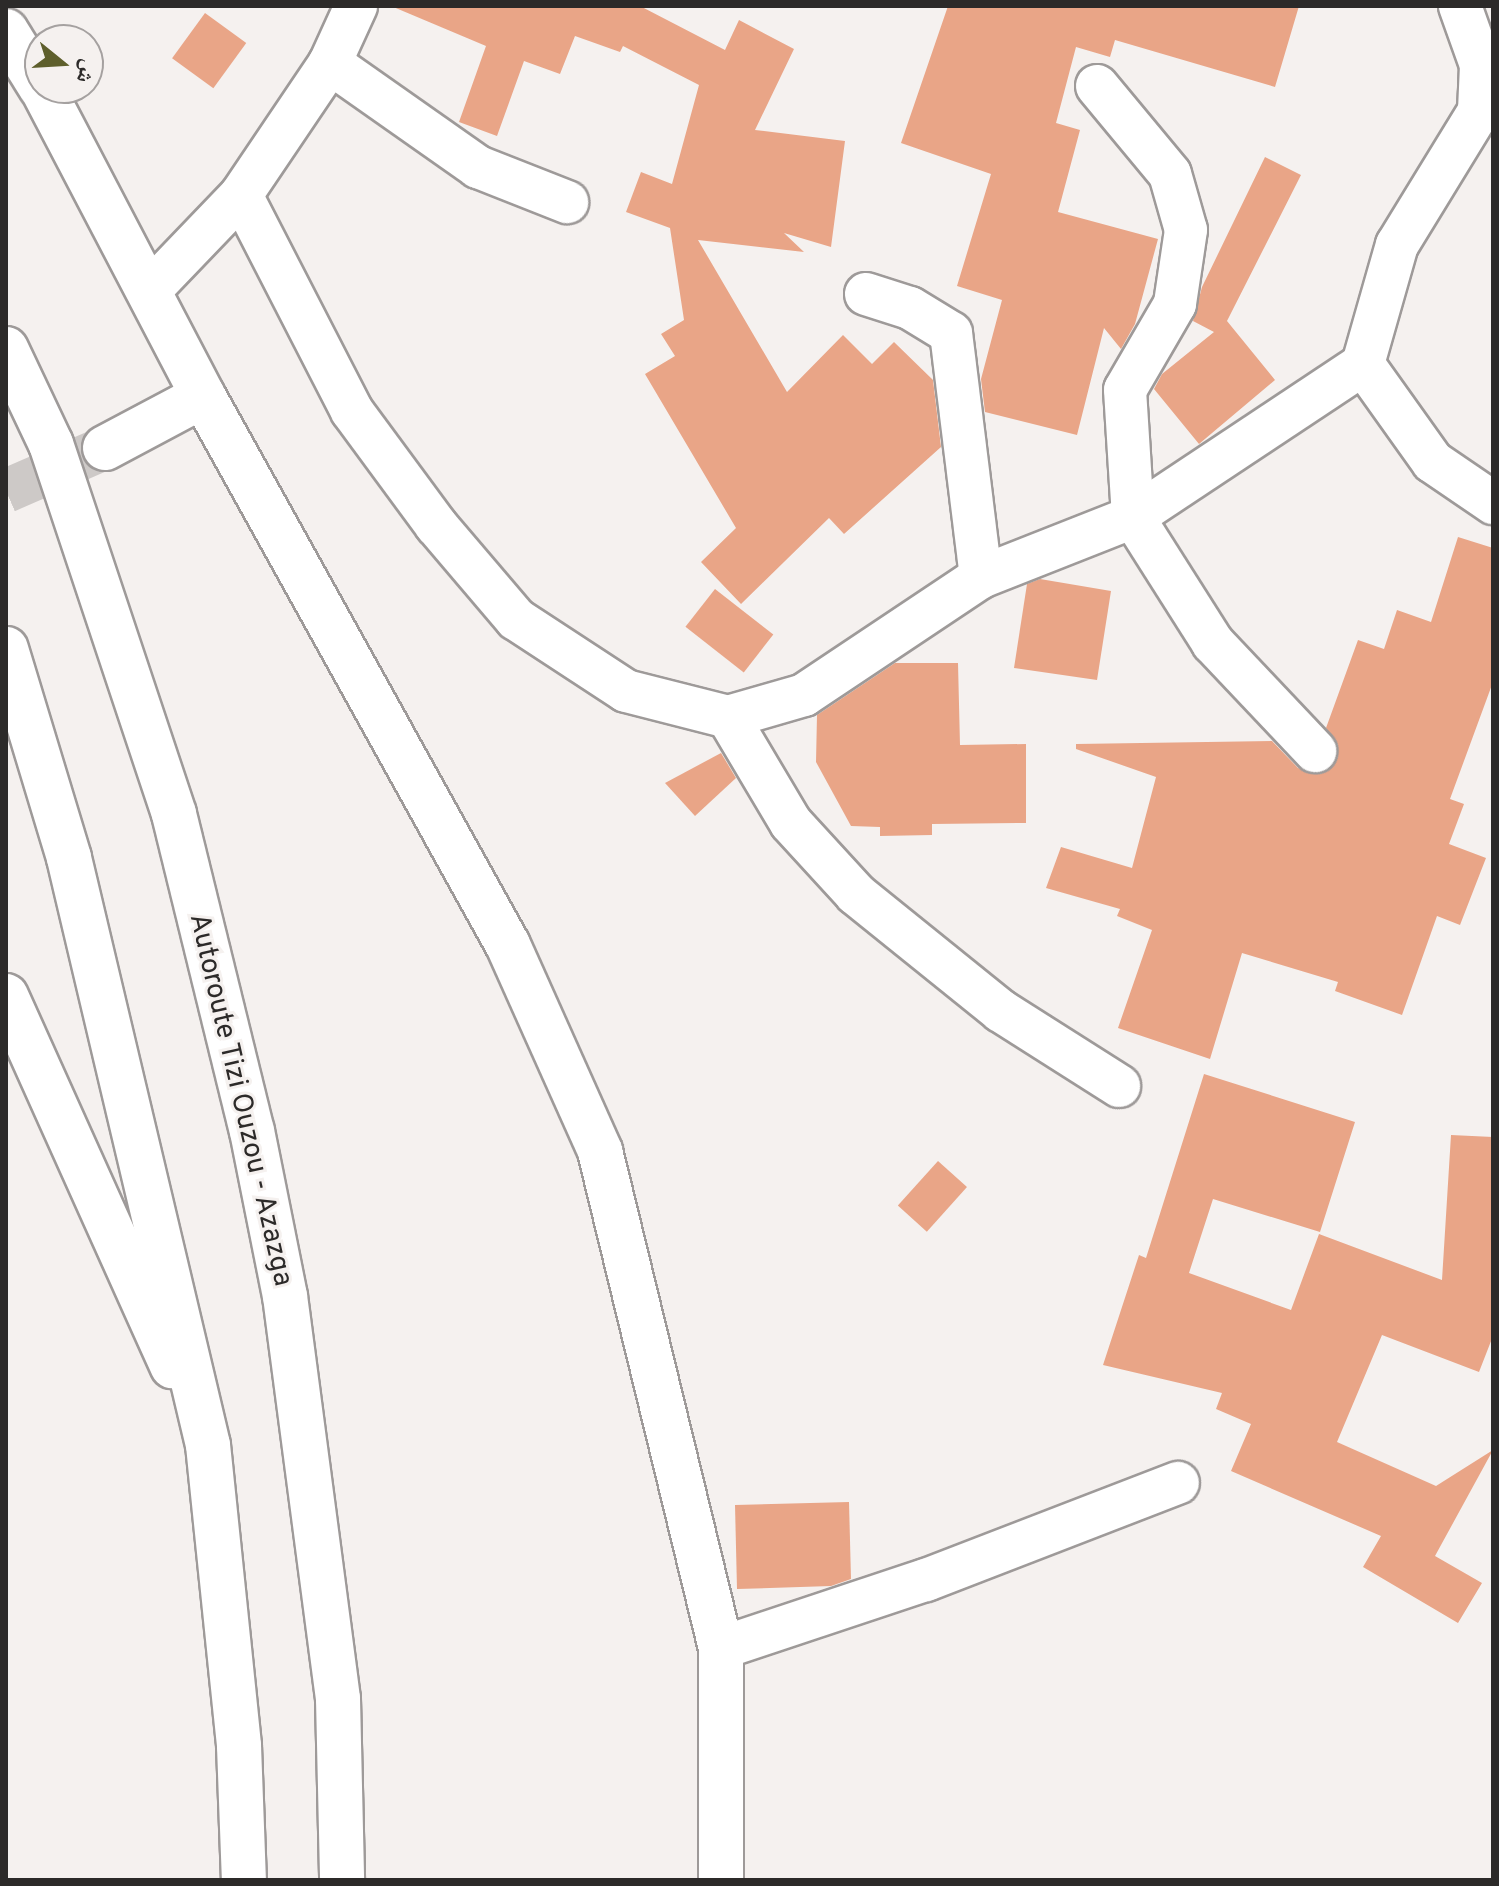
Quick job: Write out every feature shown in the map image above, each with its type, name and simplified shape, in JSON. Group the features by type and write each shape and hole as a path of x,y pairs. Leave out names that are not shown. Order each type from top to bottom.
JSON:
{"highway":[{"path":"6,31 24,60"},
{"path":"50,104 203,396 508,945 600,1151 721,1648 721,1880"},
{"name":"Autoroute Tizi Ouzou - Azazga","path":"6,349 51,444 174,814 252,1131 285,1296 338,1699 342,1880"},
{"path":"105,448 203,396"},
{"path":"6,649 100,979 208,1445 239,1746 244,1880"},
{"path":"6,996 208,1445"}],"street":[{"path":"149,291 241,195 330,63 356,6"},
{"path":"241,195 352,411 436,525 516,619 626,691 728,717 804,695 981,577 1133,517 1363,364 1397,245 1479,111 1481,65 1460,6"},
{"path":"330,63 478,167 567,202"},
{"path":"1097,86 1170,174 1186,230 1175,304 1125,390 1133,517 1213,643 1315,751"},
{"path":"866,294 910,308 951,333 981,577"},
{"path":"1363,364 1433,462 1493,503"},
{"path":"728,717 791,823 856,894 1001,1011 1119,1086"},
{"path":"721,1648 926,1580 1178,1483"}],"building":[{"path":"391,6 640,6 725,50 739,20 794,49 755,130 845,141 831,247 784,233 804,252 698,240 787,392 843,335 872,364 894,342 933,380 941,447 844,534 829,518 741,604 701,562 736,528 645,374 675,356 661,334 684,320 670,228 626,212 641,172 672,184 699,85 623,46 620,52 575,36 560,74 524,61 497,136 459,122 486,46"},
{"path":"948,6 1299,6 1275,87 1115,40 1110,57 1076,47 1056,123 1080,130 1058,212 1158,239 1135,324 1121,349 1104,328 1077,435 985,412 981,379 1002,300 957,286 991,174 901,143"},
{"path":"205,13 246,43 213,88 172,58"},
{"path":"1265,157 1301,175 1227,321 1275,380 1199,444 1154,389 1162,374 1214,332 1193,321 1202,287"},
{"path":"1458,537 1493,548 1493,682 1450,799 1464,804 1449,844 1486,858 1460,925 1437,916 1402,1015 1335,991 1338,982 1242,953 1210,1059 1118,1028 1152,930 1117,916 1120,909 1046,888 1061,847 1132,868 1156,777 1076,749 1076,744 1272,741 1298,768 1321,774 1338,757 1338,745 1326,728 1358,640 1384,649 1397,610 1431,622"},
{"path":"1040,579 1111,591 1097,680 1014,668 1027,584"},
{"path":"715,589 773,635 744,672 685,627"},
{"path":"895,663 958,663 960,745 1026,744 1026,823 932,824 932,835 880,836 880,827 851,826 816,762 817,715"},
{"path":"721,753 736,778 695,816 665,783"},
{"path":"1204,1074 1355,1122 1320,1232 1213,1199 1189,1273 1291,1310 1319,1234 1442,1280 1451,1135 1493,1137 1493,1336 1479,1372 1382,1335 1337,1442 1436,1486 1493,1450 1435,1556 1482,1583 1458,1623 1363,1567 1381,1536 1231,1471 1251,1424 1216,1409 1222,1393 1103,1365 1139,1255 1146,1258"},
{"path":"938,1161 967,1187 927,1232 898,1206"},
{"path":"849,1502 851,1579 831,1586 737,1589 735,1505"}],"tunnel":[{"path":"6,491 105,448"}]}
